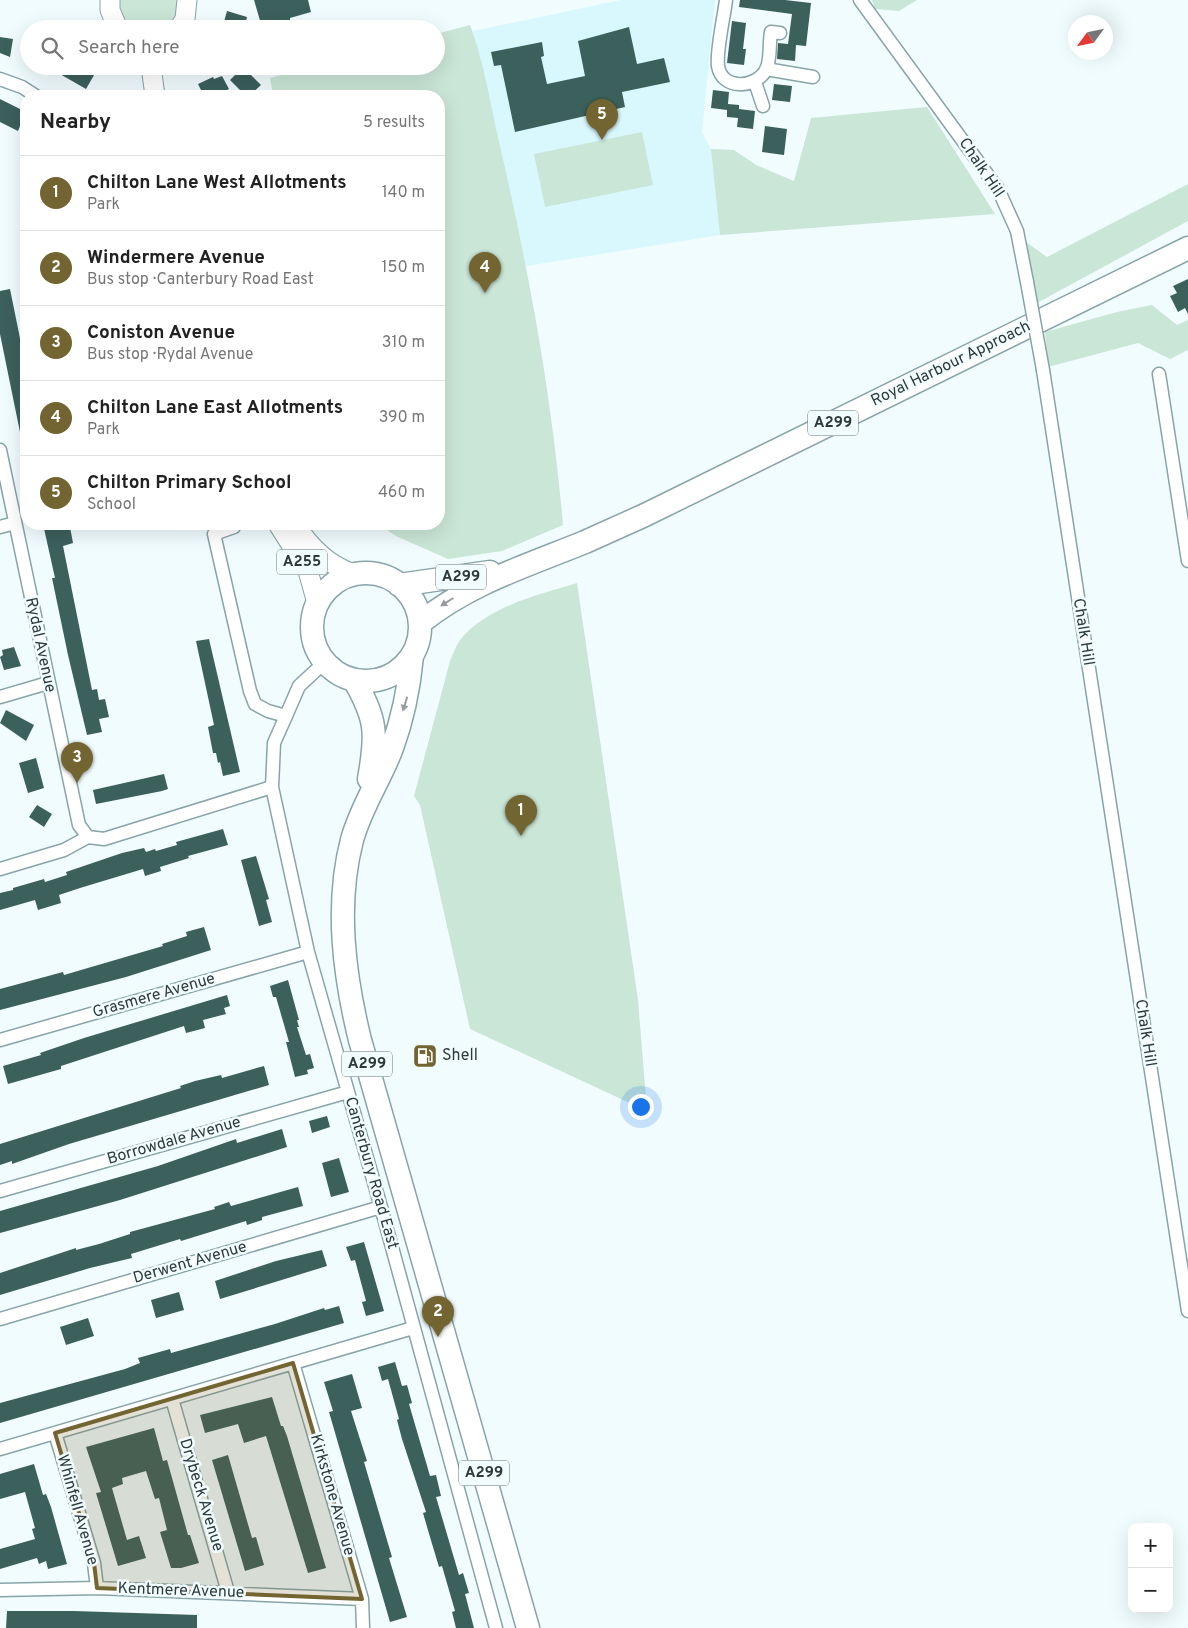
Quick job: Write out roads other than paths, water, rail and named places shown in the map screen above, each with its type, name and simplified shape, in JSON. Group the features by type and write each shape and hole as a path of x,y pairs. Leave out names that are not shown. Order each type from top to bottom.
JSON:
{"highway":[{"name":"Royal Harbour Approach","path":"420,623 445,602 522,565 584,542 645,515 1188,248"},
{"name":"Royal Harbour Approach","path":"399,585 466,576 522,565"},
{"path":"354,574 379,575 399,585 413,602 420,623 419,635 412,656 393,674 368,681 354,680 338,673 325,662 317,649 312,634 313,618 317,604 326,590 339,580 354,574"},
{"name":"Canterbury Road East","path":"412,656 409,690 391,750 352,839 344,890 343,943 351,1006 528,1628"},
{"name":"Canterbury Road East","path":"354,680 369,706 375,734 365,806"}],"main road":[{"path":"110,0 110,10 114,20"},
{"path":"184,20 187,0"},
{"path":"152,75 154,90"},
{"name":"A255","path":"282,530 308,571 317,604"},
{"name":"A255","path":"300,530 320,554 337,569 354,574"}],"street":[{"path":"726,0 718,65 722,76 732,83 745,85 755,82 766,69 771,32 780,33"},
{"name":"Chalk Hill","path":"860,0 998,189 1017,231 1043,370 1188,1311"},
{"path":"766,69 813,77"},
{"path":"0,79 27,90"},
{"path":"755,82 763,106"},
{"path":"1158,374 1188,561"},
{"name":"Rydal Avenue","path":"0,450 79,825 88,836"},
{"path":"0,527 15,523"},
{"path":"225,530 214,534 250,691 255,704 268,711 286,716"},
{"name":"Canterbury Road East","path":"325,662 298,686 274,743 272,787 308,952 381,1207 496,1628"},
{"path":"0,697 48,683"},
{"path":"0,869 64,850 88,836 104,839 272,787"},
{"name":"Grasmere Avenue","path":"0,1040 308,952"},
{"name":"Borrowdale Avenue","path":"0,1191 348,1092"},
{"name":"Derwent Avenue","path":"0,1318 381,1207"},
{"path":"0,1449 413,1328"},
{"name":"Kirkstone Avenue","path":"293,1363 362,1599 363,1628"},
{"name":"Drybeck Avenue","path":"172,1399 228,1592"},
{"name":"Whinfell Avenue","path":"55,1433 94,1563 97,1588"},
{"name":"Kentmere Avenue","path":"0,1590 97,1588 362,1599"}],"place":[{"name":"Chilton Primary School","path":"602,140"},
{"name":"Chilton Lane East Allotments","path":"485,293"},
{"name":"Coniston Avenue","path":"77,783"},
{"name":"Chilton Lane West Allotments","path":"521,836"},
{"name":"Shell","path":"425,1056"},
{"name":"Windermere Avenue","path":"438,1337"}]}
